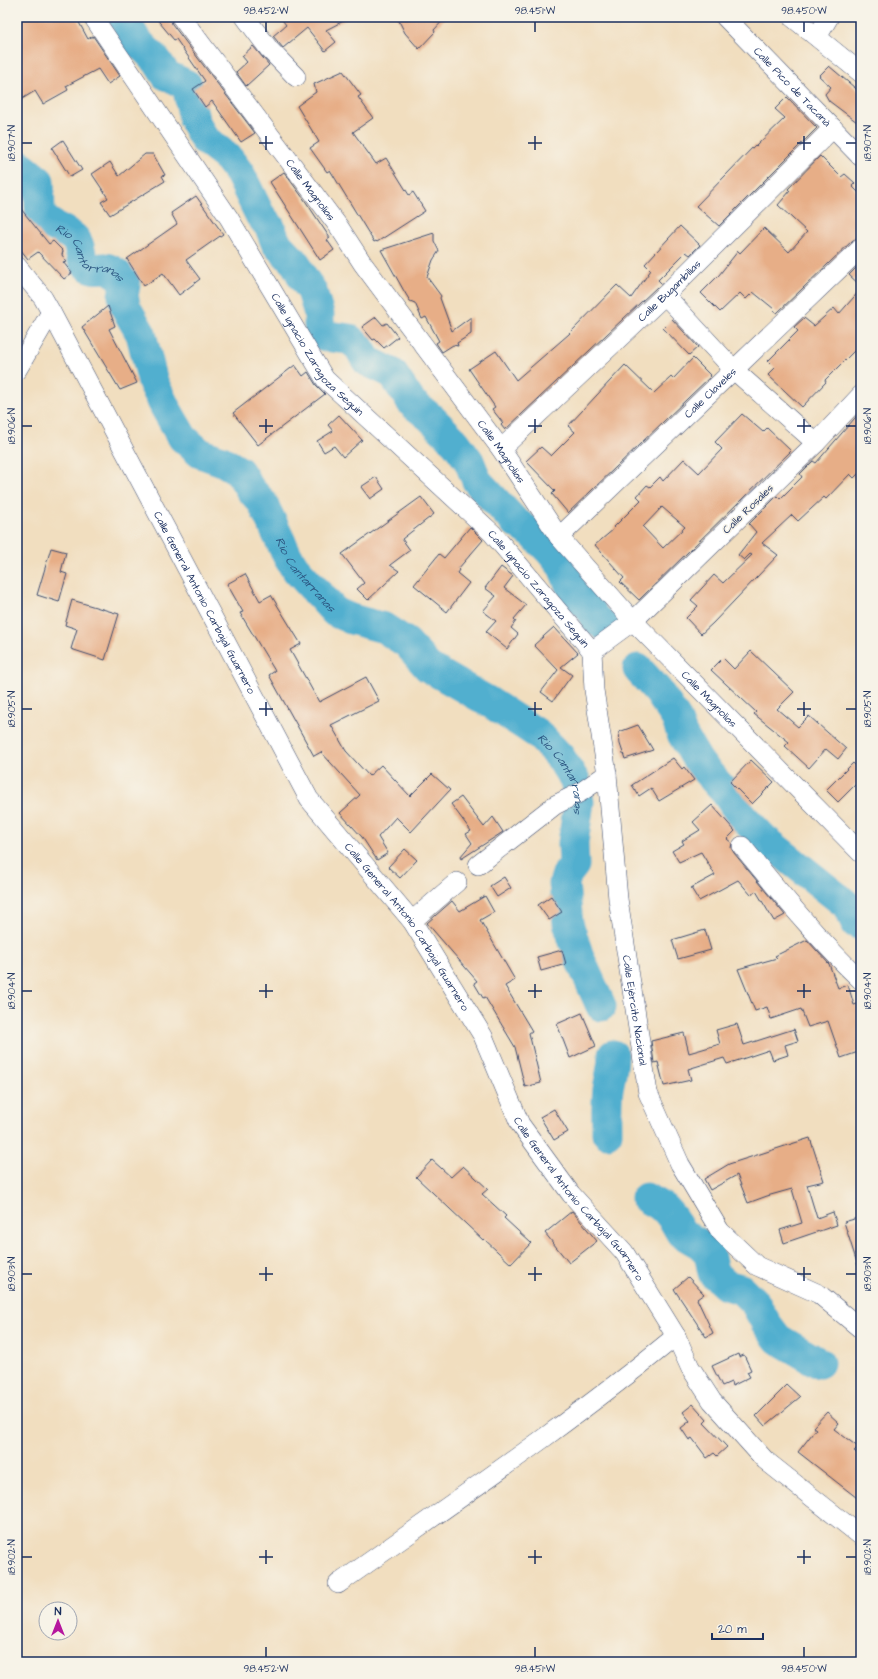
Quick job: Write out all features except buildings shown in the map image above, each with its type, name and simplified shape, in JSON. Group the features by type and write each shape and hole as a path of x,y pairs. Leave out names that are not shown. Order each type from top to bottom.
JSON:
{"street":[{"name":"Calle Ignacio Zaragoza Seguin","path":"93,17 229,218 326,379 492,533 592,651"},
{"name":"Calle Magnolias","path":"181,17 339,227 363,264 501,449 559,537 633,621 861,853"},
{"path":"245,17 269,49 296,77"},
{"name":"Calle Pico de Tacaná","path":"725,17 861,157"},
{"path":"792,17 861,73"},
{"path":"817,37 829,17"},
{"name":"Calle Bugambilias","path":"501,449 665,295 833,128"},
{"name":"Calle Claveles","path":"559,537 861,248"},
{"name":"Calle General Antonio Carbajal Guarnero","path":"17,266 43,298 51,312 309,799 412,921 483,1036 520,1124 571,1194 624,1252 676,1336 690,1367 712,1401 765,1460 861,1536"},
{"path":"665,295 734,370 816,443"},
{"path":"17,370 51,312"},
{"name":"Calle Rosales","path":"633,621 816,443 861,395"},
{"path":"592,651 633,621"},
{"name":"Calle Ejército Nacional","path":"592,651 594,690 607,774 618,899 648,1093 680,1164 720,1231 757,1266 819,1294 861,1329"},
{"path":"478,865 555,805 581,792 607,774"},
{"path":"742,846 802,919 861,980"},
{"path":"412,921 457,882"},
{"path":"338,1584 571,1418 624,1379 676,1336"}],"waterway":[{"name":"Rio Cantarranas","path":"123,17 136,40 157,61 166,75 187,85 194,120 204,139 228,158 240,174 260,215 270,227 276,243 296,264 312,291 319,314 319,326 325,336 349,339 359,347 367,361 392,373 412,403 430,417 456,443 469,461 477,481 514,521 533,534 549,550 563,567 574,595 588,606 595,619 605,626"},
{"name":"Rio Cantarranas","path":"17,163 39,181 40,213 44,219 66,232 77,241 83,259 88,266 92,268 104,268 111,270 119,276 125,285 123,296 126,308 141,334 153,382 165,407 183,438 200,453 222,461 239,471 250,489 262,502 288,557 295,568 335,612 351,619 384,628 407,643 428,667 489,702 538,734 560,757 575,781 579,802 573,843 574,865 567,874 564,884 568,923 579,957 601,1006"},
{"name":"Rio Cantarranas","path":"638,669 658,691 676,718 682,734 699,763 726,793 741,815 763,838 847,905 856,923 861,925"},
{"name":"Rio Cantarranas","path":"607,1133 607,1094 613,1055"},
{"name":"Rio Cantarranas","path":"646,1198 665,1209 681,1233 700,1244 709,1253 713,1273 726,1285 741,1289 755,1303 766,1323 778,1339 819,1363"}]}
